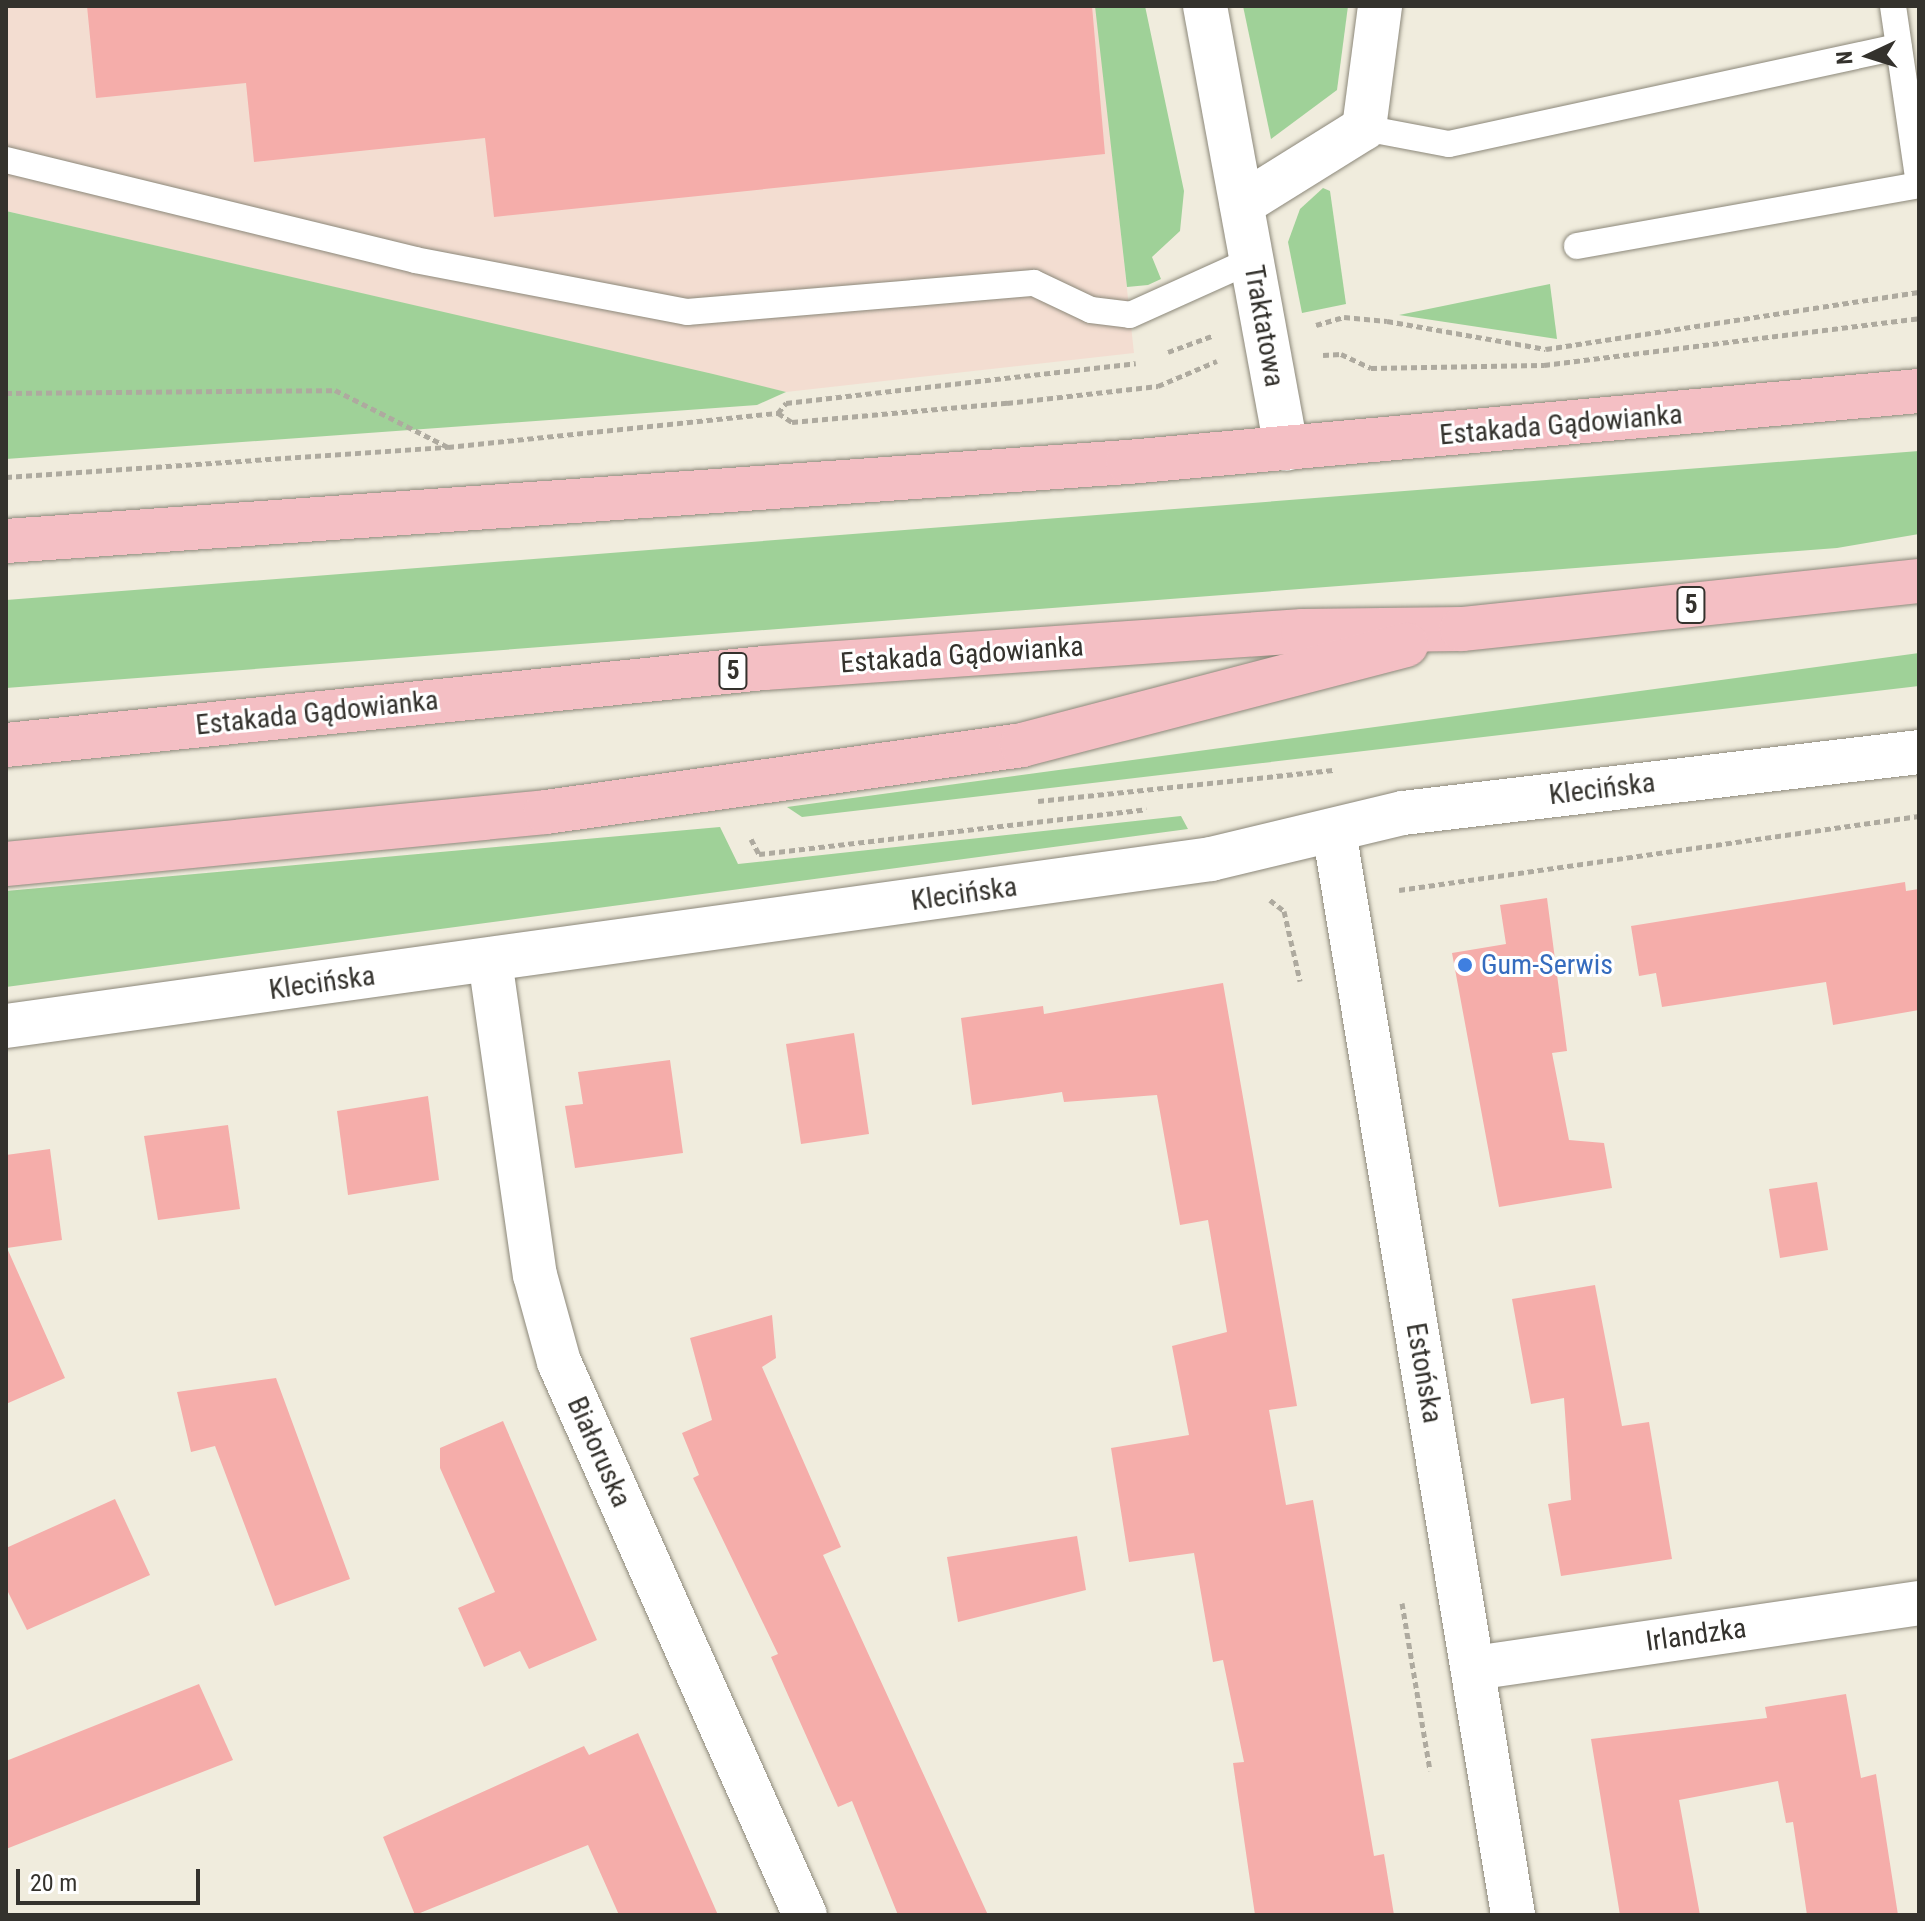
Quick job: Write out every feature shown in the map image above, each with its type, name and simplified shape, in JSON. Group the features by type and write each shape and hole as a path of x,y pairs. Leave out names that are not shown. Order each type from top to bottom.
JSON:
{"main road":[{"name":"Estakada Gądowianka","path":"6,541 1286,449 1919,391"},
{"name":"Estakada Gądowianka","path":"6,745 764,668 1303,631 1462,629 1919,581"},
{"path":"6,864 546,812 1022,745 1132,722 1462,629"}],"street":[{"name":"Traktatowa","path":"1205,6 1286,449"},
{"path":"1242,204 1364,128 1380,6"},
{"name":"Klecińska","path":"6,1026 1211,859 1403,813 1919,752"},
{"name":"Estońska","path":"1334,831 1513,1915"},
{"name":"Białoruska","path":"490,960 535,1275 559,1362 805,1915"},
{"name":"Irlandzka","path":"1474,1668 1919,1603"}],"lane":[{"path":"1577,246 1919,184 1893,6"},
{"path":"1364,128 1449,144 1899,47"},
{"path":"6,160 415,260 687,312 1034,283 1091,310 1130,315 1252,260"}],"path":[{"path":"1306,328 1344,317 1546,349 1919,292"},
{"path":"1322,356 1341,354 1371,368 1544,365 1919,318"},
{"path":"778,413 786,403 1108,369 1186,344"},
{"path":"6,477 448,447 778,413 792,422 1120,391 1158,386 1212,362"},
{"path":"6,393 335,390 448,447"},
{"path":"744,825 759,854 1159,808"},
{"path":"1391,891 1919,816"},
{"path":"1284,911 1296,963"}],"shaded area":[{"path":"6,6 1096,6 1134,353 786,392 6,211"}],"green space":[{"path":"1095,6 1145,6 1184,191 1180,231 1152,257 1161,279 1148,285 1127,287"},
{"path":"1243,6 1348,6 1337,90 1271,139"},
{"path":"1323,188 1330,191 1346,304 1302,313 1288,242 1300,209"},
{"path":"6,211 786,392 757,405 6,459"},
{"path":"1550,284 1557,339 1399,315"},
{"path":"1919,451 1919,534 1837,548 6,688 6,600"},
{"path":"1919,653 1919,686 802,817 787,807"},
{"path":"1181,816 1188,829 6,987 6,891 720,827 738,864"}],"building":[{"path":"87,6 1092,6 1105,154 494,217 485,138 254,162 246,83 96,98"},
{"path":"1905,882 1906,891 1919,889 1919,1010 1833,1025 1826,982 1662,1007 1656,973 1639,976 1631,926"},
{"path":"1547,898 1567,1051 1552,1053 1569,1140 1604,1143 1612,1188 1499,1207 1452,953 1506,944 1500,905"},
{"path":"1223,983 1297,1406 1269,1410 1286,1505 1313,1500 1374,1856 1384,1854 1394,1915 1255,1915 1233,1763 1244,1762 1223,1660 1213,1662 1194,1553 1129,1562 1111,1448 1189,1435 1172,1346 1227,1332 1208,1220 1180,1225 1157,1095 1064,1102 1062,1092 972,1105 961,1018 1043,1006 1044,1014"},
{"path":"854,1033 869,1134 801,1144 786,1044"},
{"path":"670,1060 683,1153 575,1168 565,1106 583,1104 578,1072"},
{"path":"428,1096 439,1180 348,1195 337,1111"},
{"path":"228,1125 240,1209 158,1220 144,1136"},
{"path":"50,1149 62,1240 7,1248 65,1378 6,1404 6,1155"},
{"path":"1817,1182 1828,1250 1780,1258 1769,1189"},
{"path":"1595,1285 1622,1426 1649,1422 1672,1559 1561,1576 1548,1504 1571,1500 1564,1398 1531,1404 1512,1299"},
{"path":"772,1315 776,1358 762,1367 841,1547 823,1555 988,1915 898,1915 852,1801 838,1807 771,1657 778,1654 693,1478 699,1475 682,1433 712,1420 690,1338"},
{"path":"276,1378 350,1579 275,1606 215,1446 191,1452 177,1392"},
{"path":"503,1421 597,1640 529,1669 520,1651 484,1667 458,1608 495,1592 440,1468 440,1448"},
{"path":"115,1499 150,1575 27,1630 6,1588 6,1548"},
{"path":"1077,1536 1086,1590 958,1622 947,1557"},
{"path":"199,1684 233,1760 6,1849 6,1761"},
{"path":"1846,1694 1861,1778 1876,1774 1898,1915 1807,1915 1793,1822 1786,1823 1778,1781 1679,1800 1700,1915 1620,1915 1591,1739 1767,1718 1765,1707"},
{"path":"638,1733 718,1915 619,1915 588,1845 415,1915 383,1837 584,1746 589,1755"}],"place":[{"name":"Gum-Serwis","path":"1465,965"}]}
